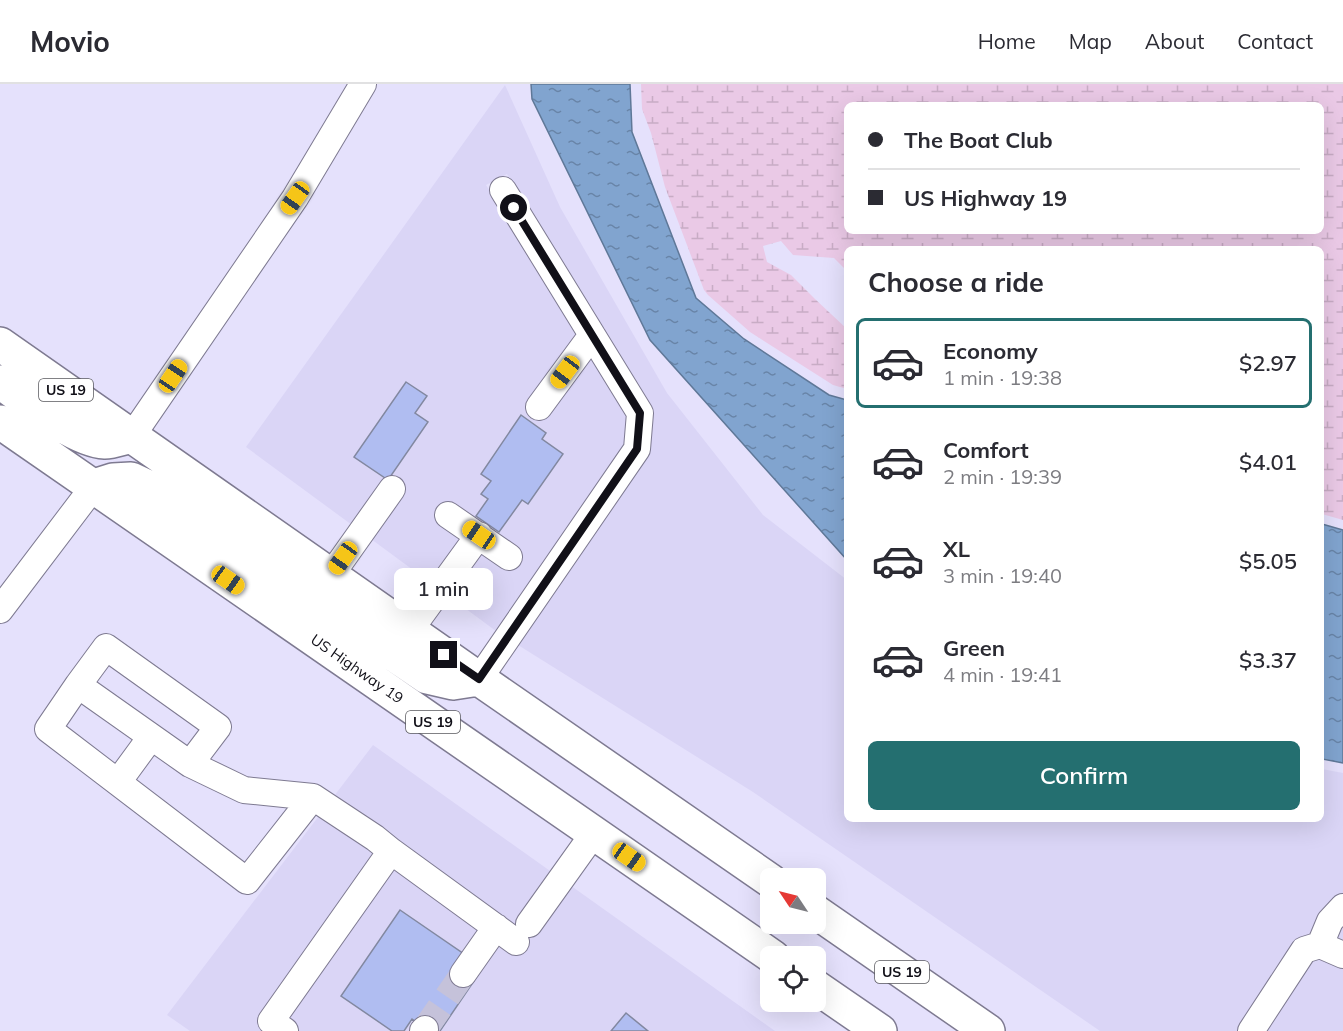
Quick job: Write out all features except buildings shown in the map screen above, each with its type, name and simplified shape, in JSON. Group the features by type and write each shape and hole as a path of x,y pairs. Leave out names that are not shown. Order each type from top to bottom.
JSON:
{"highway":[{"name":"US 19","path":"0,344 760,873"},
{"path":"0,382 67,429 90,440 107,442 132,436"},
{"name":"US Highway 19","path":"0,422 760,948"},
{"path":"94,486 113,480 131,479 150,488 427,677 453,683 479,679"},
{"name":"US 19","path":"826,919 988,1031"},
{"path":"826,994 880,1031"}],"street":[{"path":"132,436 295,198 363,84"},
{"path":"479,679 637,449 640,413 503,190"},
{"path":"539,406 592,335"},
{"path":"0,610 94,486"},
{"path":"331,575 392,489"},
{"path":"448,515 509,557"},
{"path":"410,630 479,535"},
{"path":"190,764 218,727 106,647 48,729 247,880 313,797"},
{"path":"78,685 190,764 244,789 313,797 375,838 496,927 523,933 594,832"},
{"path":"118,782 151,737"},
{"path":"285,1031 271,1021 391,851"},
{"path":"1251,1031 1304,950 1332,950 1330,921 1343,908"},
{"path":"463,974 496,927"}],"shaded area":[{"path":"505,85 560,207 667,393 763,515 844,578 844,822 1324,822 1324,769 1343,773 1343,1031 1100,1031 753,792 518,645 648,456 653,415 651,408 507,174 486,185 628,415 625,443 496,631 246,447"},
{"path":"373,745 775,1031 190,1031 167,1015"}],"green space":[{"path":"641,84 1343,84 1343,520 1324,515 1324,246 844,246 844,268 834,258 793,255 781,241 763,246 767,262 791,275 844,326 844,388 833,385 750,332 704,290 665,187 651,133 642,109"}],"water":[{"path":"531,84 630,84 632,132 696,298 744,339 829,395 844,399 844,557 650,340 532,99"},
{"path":"1324,525 1343,530 1343,763 1324,759"}],"tunnel":[{"path":"425,1029 463,974"}],"route":[{"path":"444,655 479,679 637,449 640,413 514,208"}]}
